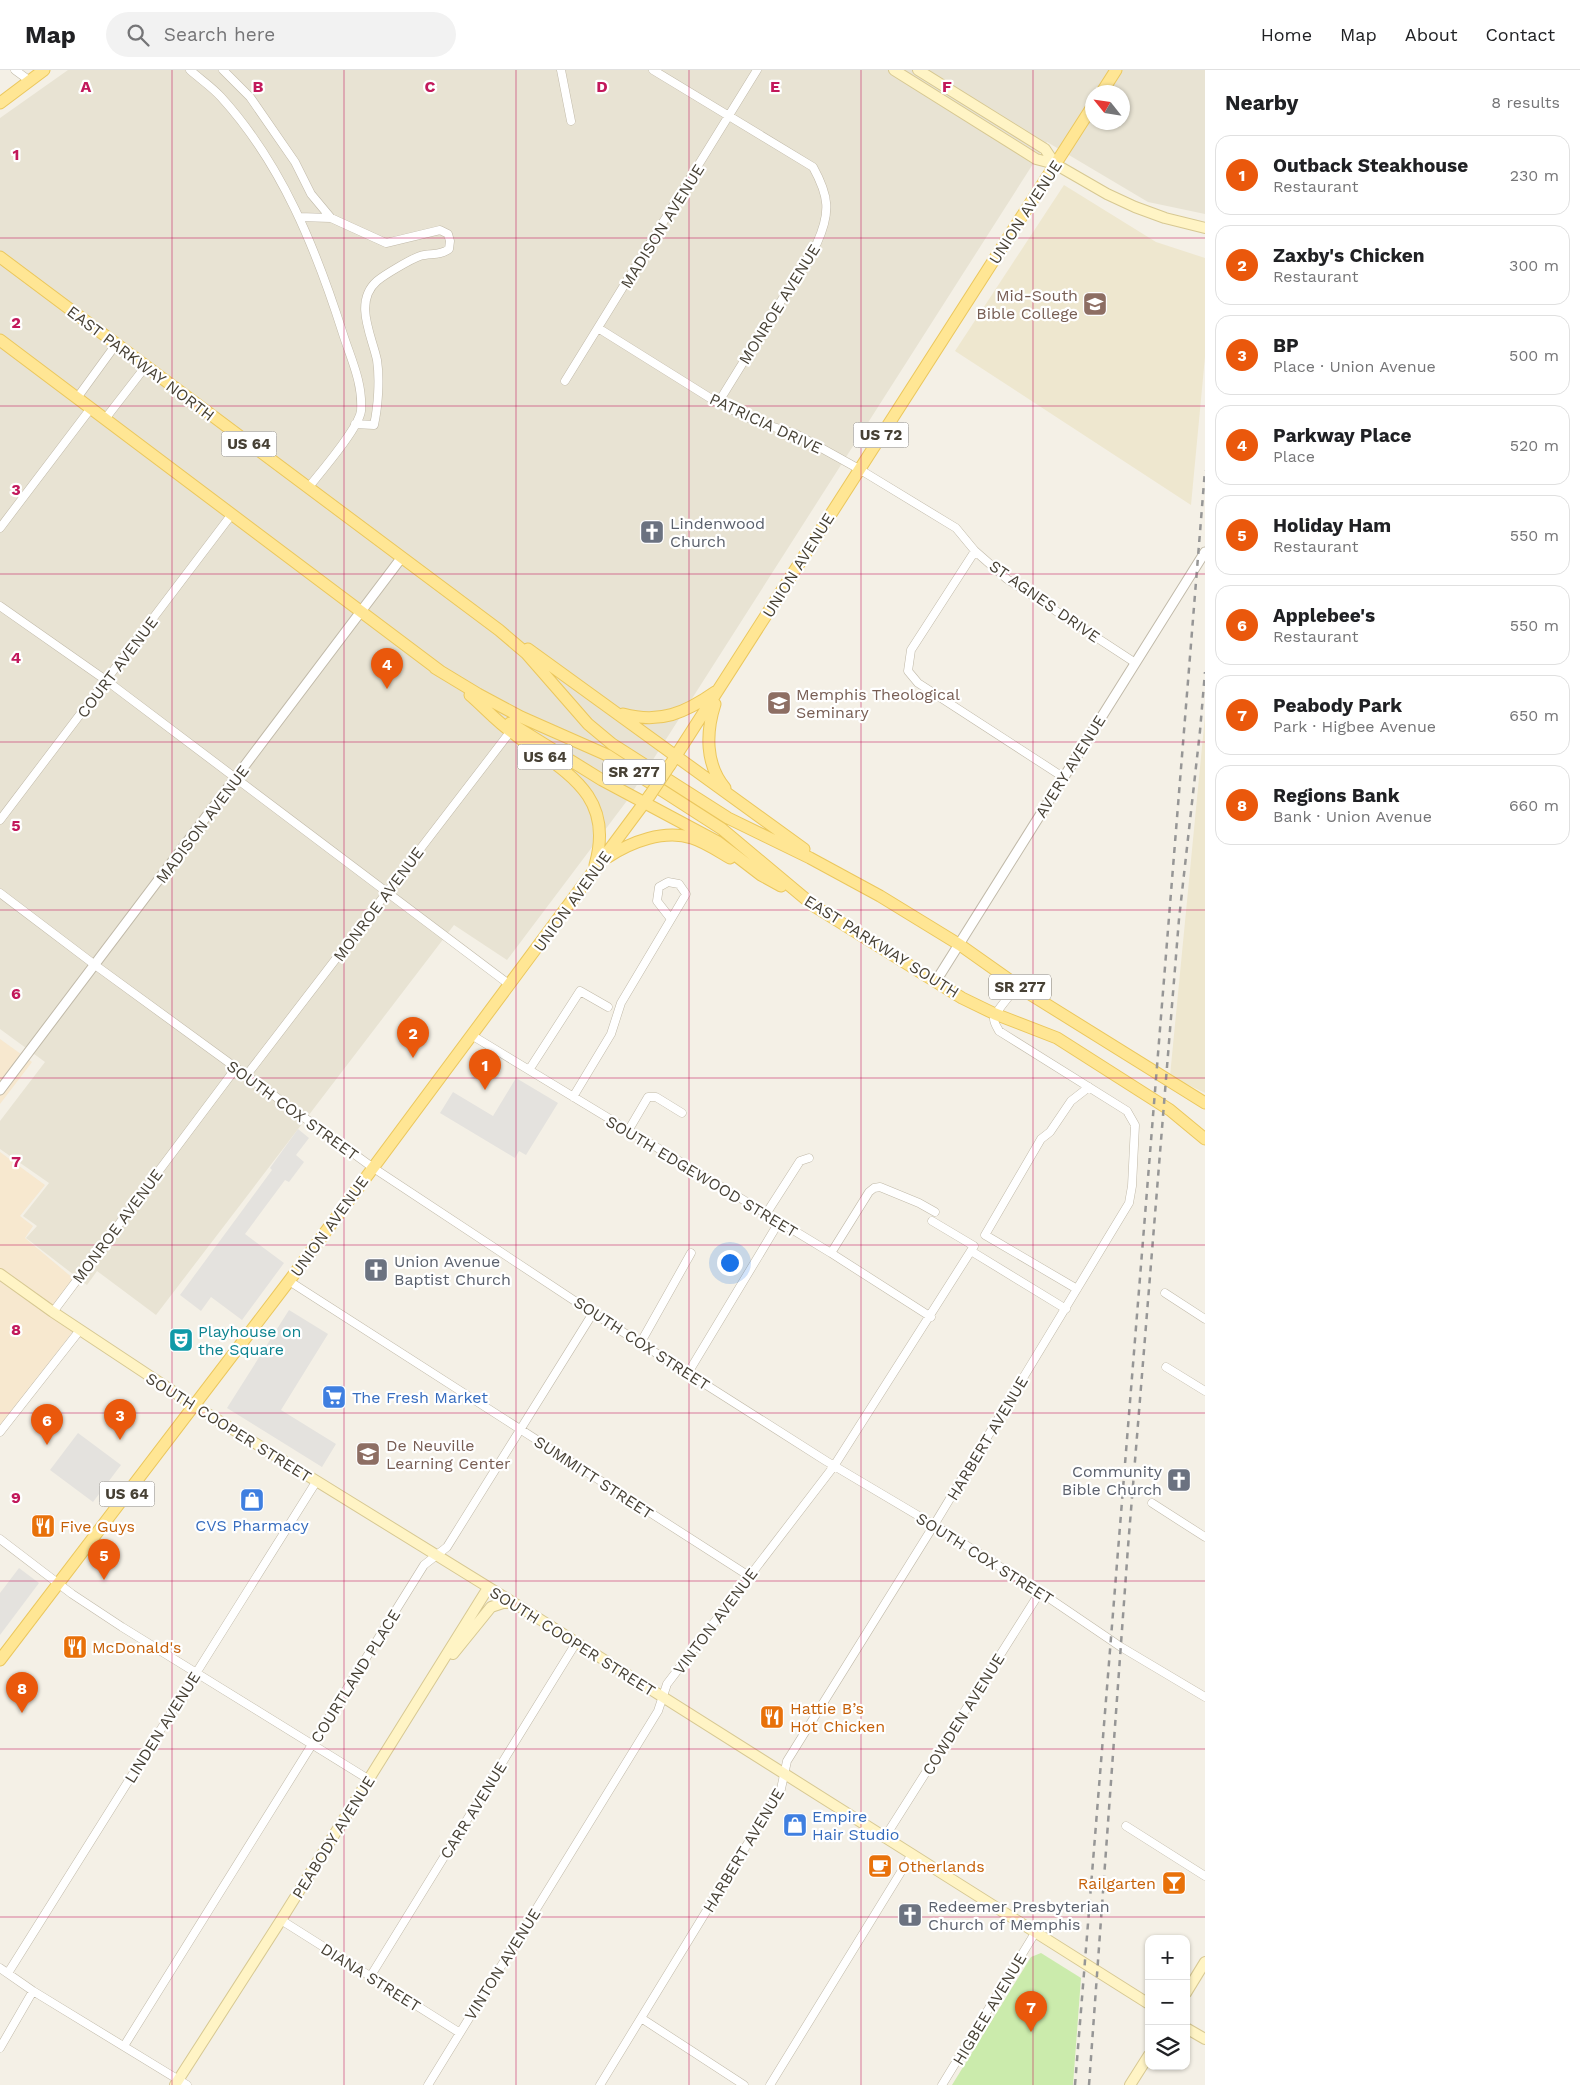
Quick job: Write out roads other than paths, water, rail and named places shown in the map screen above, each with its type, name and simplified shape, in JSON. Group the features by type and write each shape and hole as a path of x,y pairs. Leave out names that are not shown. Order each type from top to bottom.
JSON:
{"main road":[{"path":"0,103 44,70"},
{"path":"894,70 1036,159 1055,164 1134,207 1165,218 1205,228"},
{"path":"918,70 1045,150 1055,164"},
{"path":"1106,85 1116,70"},
{"name":"UNION AVENUE","path":"0,1660 289,1281 647,799 719,690 1085,118"},
{"name":"EAST PARKWAY NORTH","path":"0,257 499,630"},
{"name":"US 64","path":"0,340 362,612 471,696 510,732 577,781 592,799 599,818 599,852 592,874"},
{"path":"499,630 526,653 600,735 728,818 836,872"},
{"name":"US 64","path":"499,630 614,711 673,761"},
{"name":"EAST PARKWAY SOUTH","path":"435,668 478,694 521,716 607,755 722,829 814,906 962,998 995,1014 1057,1038 1170,1110 1205,1139"},
{"path":"614,711 636,718 664,717 678,714 719,690"},
{"path":"719,690 711,717 709,738 710,762 719,780 731,796"},
{"path":"471,696 554,751 647,799 718,842 761,875"},
{"path":"673,761 731,796 836,872"},
{"path":"601,863 621,849 654,837 675,834 693,838 814,906"},
{"name":"SR 277","path":"836,872 880,896 960,945 1018,985 1205,1103"},
{"name":"SOUTH COOPER STREET","path":"0,1274 53,1312 195,1406 514,1603 1145,2001"},
{"name":"PEABODY AVENUE","path":"180,2083 488,1588"},
{"path":"445,1656 452,1654 491,1607 503,1603 514,1603"},
{"path":"1190,1986 1205,1962"},
{"path":"1190,2030 1205,2039"},
{"path":"1130,2085 1145,2061"}],"street":[{"path":"15,70 30,81"},
{"path":"190,70 220,96 246,127 279,179 299,217 319,264 359,379 361,412 351,432 308,488"},
{"path":"223,70 250,97 295,162 311,194 331,218"},
{"path":"561,70 571,121"},
{"path":"653,70 729,117"},
{"name":"MADISON AVENUE","path":"565,381 757,70"},
{"name":"MONROE AVENUE","path":"718,403 817,243 826,223 827,201 821,181 812,167 729,117"},
{"path":"299,217 331,218 386,243 440,230 448,234 450,241 449,249 443,253 420,256 377,281 370,292 365,311 366,322 377,362 378,410 374,425 355,424"},
{"name":"PATRICIA DRIVE","path":"598,328 718,403 757,422 796,434 859,469"},
{"path":"77,398 117,343"},
{"path":"105,418 146,366"},
{"path":"0,528 92,408"},
{"name":"ST AGNES DRIVE","path":"859,469 956,528 976,551 1007,579 1134,662"},
{"name":"COURT AVENUE","path":"0,820 232,514"},
{"path":"976,551 911,650 908,671 918,684 1063,777"},
{"name":"AVERY AVENUE","path":"936,981 1134,662 1205,552"},
{"name":"MADISON AVENUE","path":"0,1090 402,557"},
{"path":"0,606 107,681 388,891 510,985"},
{"name":"MONROE AVENUE","path":"246,1076 510,732"},
{"path":"573,1097 611,1034 621,1003 686,894 679,884 668,882 659,887 657,901 671,919"},
{"name":"SOUTH COX STREET","path":"0,893 94,965 372,1168 594,1313 834,1466 934,1525 1121,1646 1205,1697"},
{"path":"995,1014 1018,985"},
{"path":"529,1070 580,991 608,1007"},
{"name":"HARBERT AVENUE","path":"600,2085 781,1789 787,1761 934,1525 1129,1204 1132,1186 1135,1125 1127,1111 999,1031 994,1021 995,1014"},
{"name":"SOUTH EDGEWOOD STREET","path":"472,1036 831,1253 931,1316"},
{"name":"MONROE AVENUE","path":"53,1312 236,1068"},
{"path":"1077,1289 985,1235 1041,1138 1050,1132 1070,1101 1089,1087"},
{"path":"628,1131 648,1096 656,1098 682,1113"},
{"path":"766,1214 800,1161 809,1158"},
{"path":"831,1253 868,1192 874,1188 880,1187 919,1203 935,1212"},
{"path":"932,1221 1066,1309"},
{"path":"688,1373 779,1222"},
{"name":"VINTON AVENUE","path":"428,2085 658,1711 667,1684 834,1466 931,1316 972,1248"},
{"path":"641,1342 691,1253"},
{"name":"SUMMITT STREET","path":"289,1281 749,1576"},
{"path":"1165,1293 1205,1319"},
{"name":"COURTLAND PLACE","path":"124,2046 424,1565 447,1547 594,1313"},
{"path":"0,1432 80,1330"},
{"path":"1166,1367 1205,1391"},
{"name":"LINDEN AVENUE","path":"8,1973 316,1482"},
{"path":"1152,1503 1205,1537"},
{"path":"0,1539 79,1599 368,1779"},
{"name":"COWDEN AVENUE","path":"885,1837 1040,1592"},
{"name":"CARR AVENUE","path":"370,1977 576,1642"},
{"path":"1126,1826 1205,1876"},
{"path":"770,2085 912,1854"},
{"name":"DIANA STREET","path":"282,1920 460,2032"},
{"name":"HIGBEE AVENUE","path":"942,2085 1035,1932"},
{"path":"0,1968 33,1991 124,2046 180,2083"},
{"path":"0,2048 33,1991"},
{"path":"641,2018 744,2085"}],"railway":[{"path":"1075,2085 1205,470"},
{"path":"1089,2085 1128,1547 1179,919 1205,672"}],"place":[{"name":"Mid-South Bible College","path":"1095,304"},
{"name":"Lindenwood Church","path":"652,532"},
{"name":"Parkway Place","path":"387,689"},
{"name":"Memphis Theological Seminary","path":"779,703"},
{"name":"Zaxby's Chicken","path":"413,1058"},
{"name":"Outback Steakhouse","path":"485,1090"},
{"name":"Union Avenue Baptist Church","path":"376,1270"},
{"name":"Playhouse on the Square","path":"181,1340"},
{"name":"The Fresh Market","path":"334,1397"},
{"name":"BP","path":"120,1440"},
{"name":"Applebee's","path":"47,1445"},
{"name":"De Neuville Learning Center","path":"368,1454"},
{"name":"Community Bible Church","path":"1179,1480"},
{"name":"CVS Pharmacy","path":"252,1500"},
{"name":"Five Guys","path":"43,1526"},
{"name":"Holiday Ham","path":"104,1580"},
{"name":"McDonald's","path":"75,1647"},
{"name":"Regions Bank","path":"22,1713"},
{"name":"Hattie B’s Hot Chicken","path":"772,1717"},
{"name":"Empire Hair Studio","path":"795,1825"},
{"name":"Otherlands","path":"880,1866"},
{"name":"Railgarten","path":"1174,1883"},
{"name":"Redeemer Presbyterian Church of Memphis","path":"910,1915"},
{"name":"Peabody Park","path":"1031,2032"}]}
